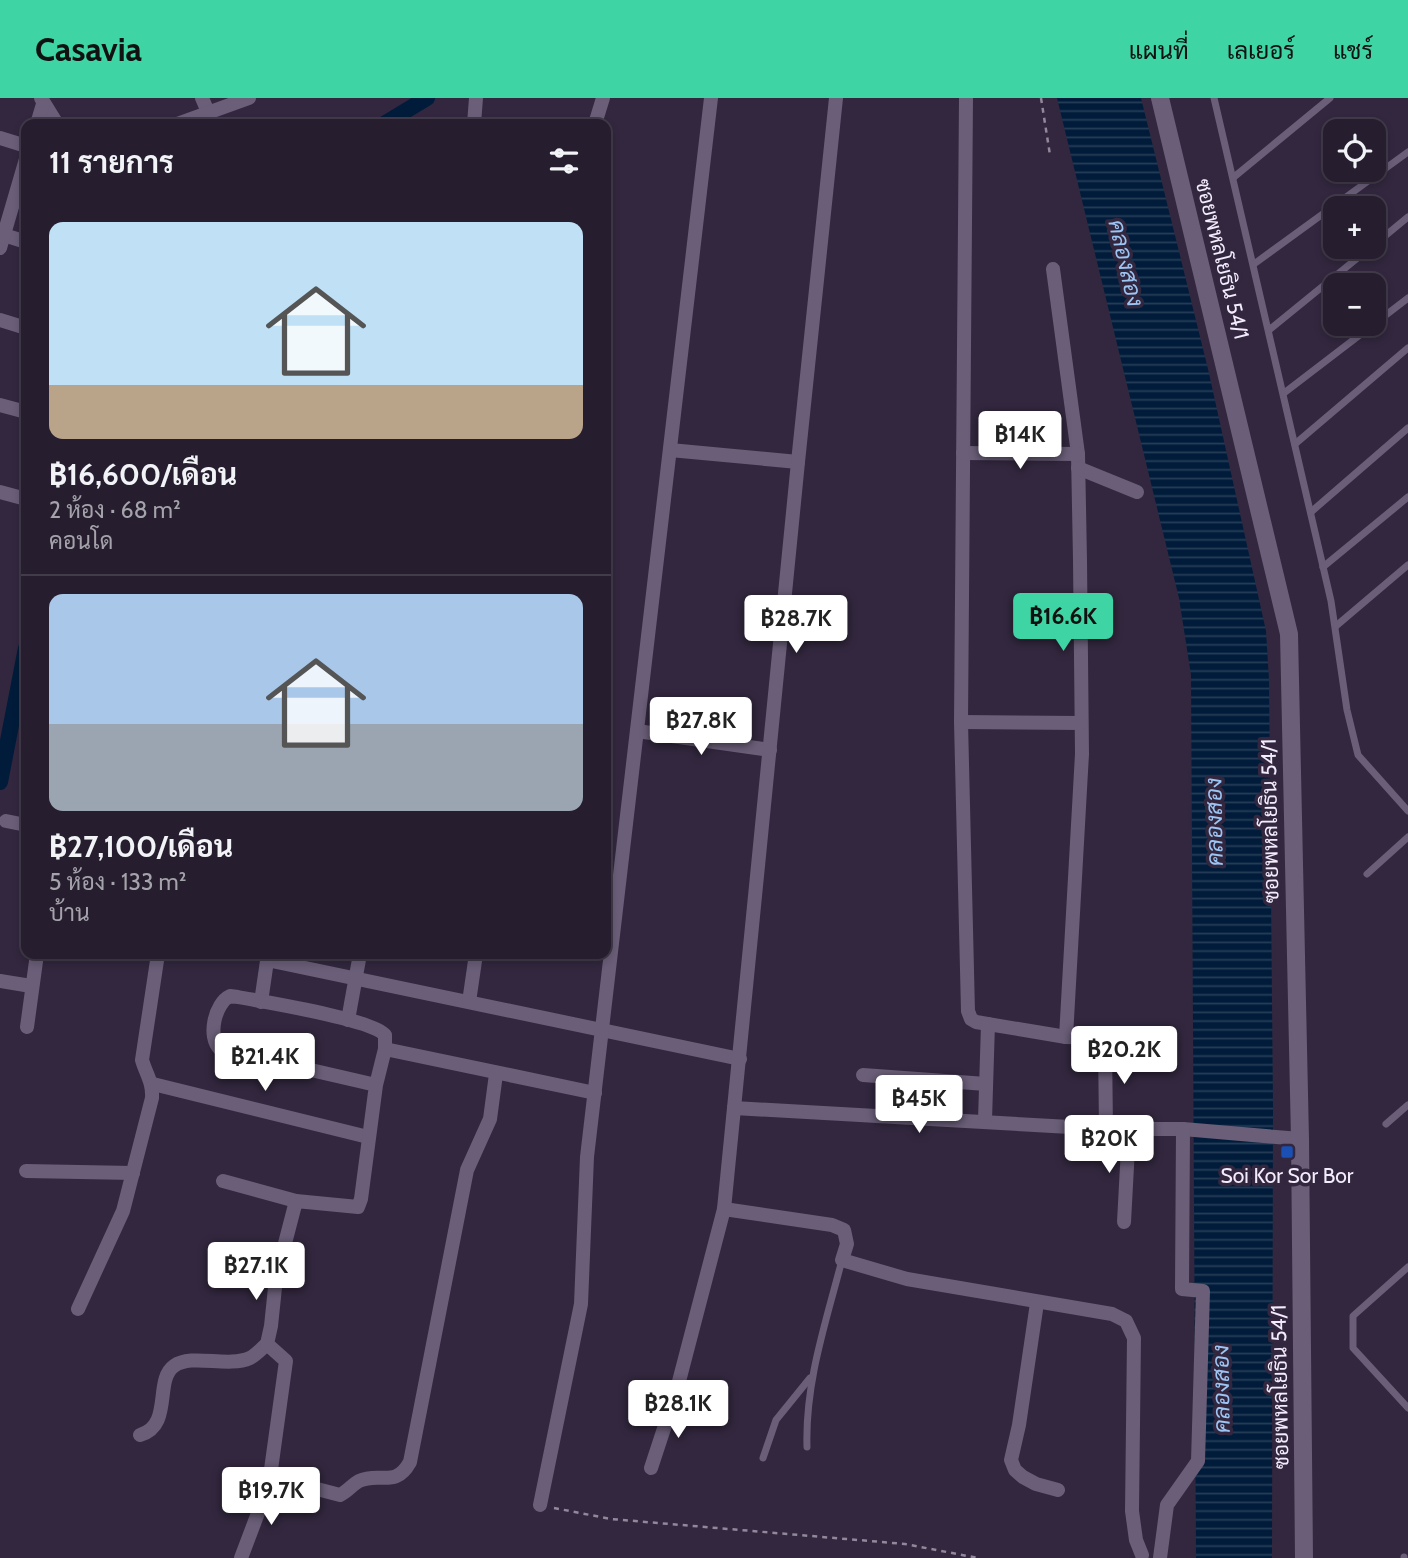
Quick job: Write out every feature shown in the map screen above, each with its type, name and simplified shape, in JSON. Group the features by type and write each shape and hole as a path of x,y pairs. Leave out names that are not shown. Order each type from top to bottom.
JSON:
{"street":[{"path":"202,98 208,112"},
{"path":"190,119 249,98"},
{"path":"474,119 476,98"},
{"path":"597,119 603,98"},
{"path":"540,1505 581,1304 587,1157 711,98"},
{"path":"651,1468 677,1390 724,1209 797,463 836,98"},
{"path":"966,98 961,722 966,1001 971,1019 1066,1037 1095,1038 1105,1044 1106,1129"},
{"name":"ซอยพหลโยธิน 54/1","path":"1160,98 1289,634 1300,1139 1304,1558"},
{"path":"38,119 42,101"},
{"path":"42,101 54,119"},
{"path":"0,138 21,144"},
{"path":"21,176 2,242 21,242"},
{"path":"1053,269 1078,461 1082,754 1066,1037"},
{"path":"0,320 21,326"},
{"path":"0,405 21,411"},
{"path":"670,450 797,463"},
{"path":"963,453 1078,461 1137,492"},
{"path":"0,492 21,498"},
{"path":"961,722 1082,723"},
{"path":"637,731 770,750"},
{"path":"6,821 21,824"},
{"path":"27,1027 36,959"},
{"path":"78,1309 123,1211 152,1098 153,1084 145,1072 142,1059 157,959"},
{"path":"261,1002 268,959"},
{"path":"276,959 356,979 740,1059"},
{"path":"348,1020 359,959"},
{"path":"469,1002 474,959"},
{"path":"0,981 32,986"},
{"path":"223,1181 296,1201 358,1207 376,1085 385,1049 385,1035 381,1031 348,1020 238,997 224,998 213,1034 215,1045 224,1050 376,1085"},
{"path":"985,1120 988,1024"},
{"path":"385,1049 595,1093"},
{"path":"269,1484 317,1489 340,1496 359,1481 396,1478 405,1472 410,1462 467,1170 490,1119 496,1074"},
{"path":"863,1075 986,1084"},
{"path":"153,1084 368,1137"},
{"path":"734,1108 985,1120 1106,1129 1184,1129 1300,1139"},
{"path":"1124,1222 1129,1129"},
{"path":"1160,1558 1167,1504 1198,1461 1203,1291 1182,1289 1184,1129"},
{"path":"26,1171 133,1173"},
{"path":"140,1435 150,1433 156,1426 167,1378 176,1364 188,1361 228,1363 251,1358 267,1344 276,1278 296,1201"},
{"path":"724,1209 832,1224 844,1230 847,1244 842,1260 907,1279 1112,1314 1126,1321 1134,1338 1132,1511 1136,1539 1142,1555"},
{"path":"1037,1303 1019,1425 1011,1460 1015,1470 1023,1477 1058,1490"},
{"path":"241,1558 269,1484 286,1362 267,1344"}],"lane":[{"path":"1214,98 1324,567 1348,709 1359,755 1408,811"},
{"path":"1234,177 1330,98"},
{"path":"1254,264 1408,152"},
{"path":"1386,235 1408,217"},
{"path":"1269,330 1357,259"},
{"path":"1284,394 1408,298"},
{"path":"1295,444 1408,348"},
{"path":"1311,512 1408,428"},
{"path":"1324,567 1408,497"},
{"path":"1336,626 1408,565"},
{"path":"1367,874 1408,837"},
{"path":"1386,1124 1408,1105"},
{"path":"807,1447 806,1421 811,1377 842,1260"},
{"path":"1408,1267 1353,1316 1353,1348 1408,1408"},
{"path":"763,1458 776,1420 811,1377"}],"path":[{"path":"1041,98 1050,155"},
{"path":"540,1505 611,1519 905,1544 978,1558"}],"water":[{"name":"คลองสอง","path":"1057,98 1141,98 1208,369 1266,631 1269,680 1273,1107 1272,1558 1196,1558 1191,675 1179,598"}],"waterway":[{"path":"392,119 427,98"},
{"path":"0,782 21,674"}],"place":[{"name":"Soi Kor Sor Bor","path":"1287,1152"}]}
